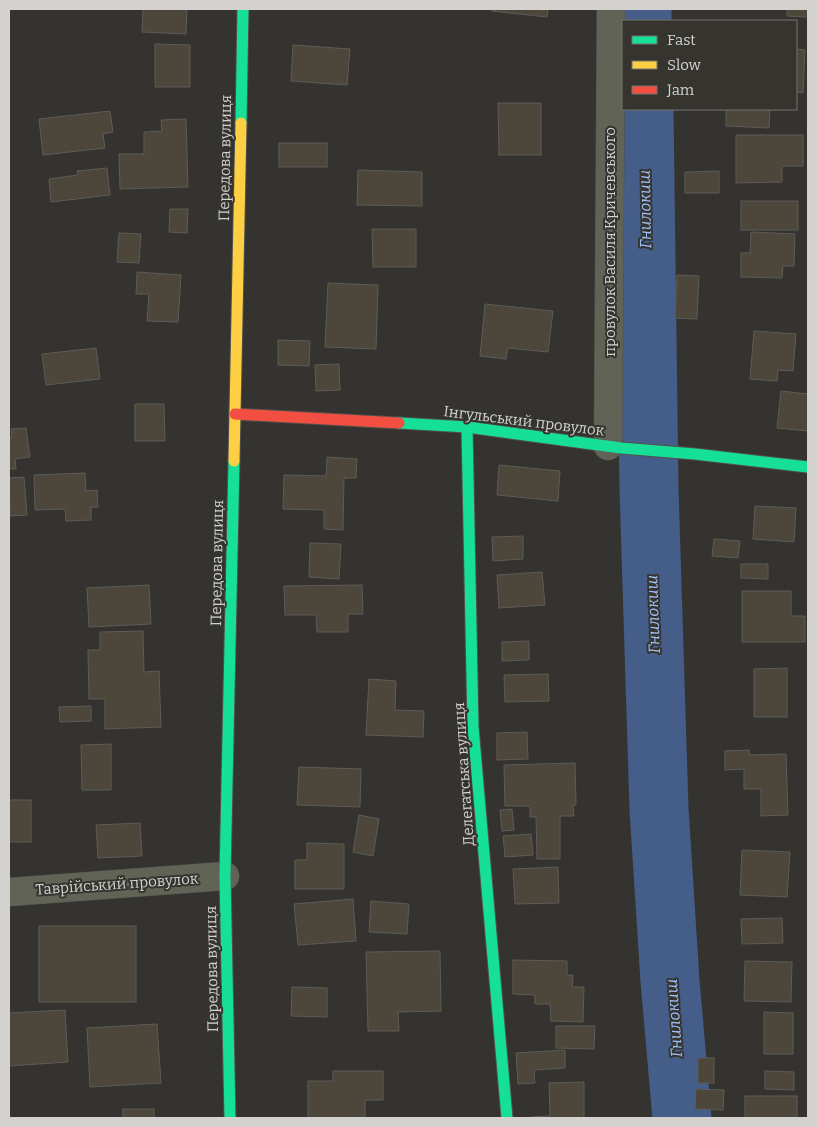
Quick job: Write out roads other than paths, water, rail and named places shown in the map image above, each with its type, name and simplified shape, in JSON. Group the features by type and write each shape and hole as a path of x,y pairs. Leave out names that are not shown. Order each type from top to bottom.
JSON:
{"street":[{"name":"Передова вулиця","path":"230,1118 225,876 243,9"},
{"name":"провулок Василя Кричевського","path":"611,9 615,447"},
{"name":"Інгульський провулок","path":"235,414 466,427 615,447 808,467"},
{"name":"Делегатська вулиця","path":"466,427 473,727 507,1118"},
{"name":"Таврійський провулок","path":"9,892 225,876"}],"waterway":[{"name":"Гнилокиш","path":"642,9 642,20"},
{"name":"Гнилокиш","path":"644,110 649,489 659,809 670,981 682,1118"}]}
